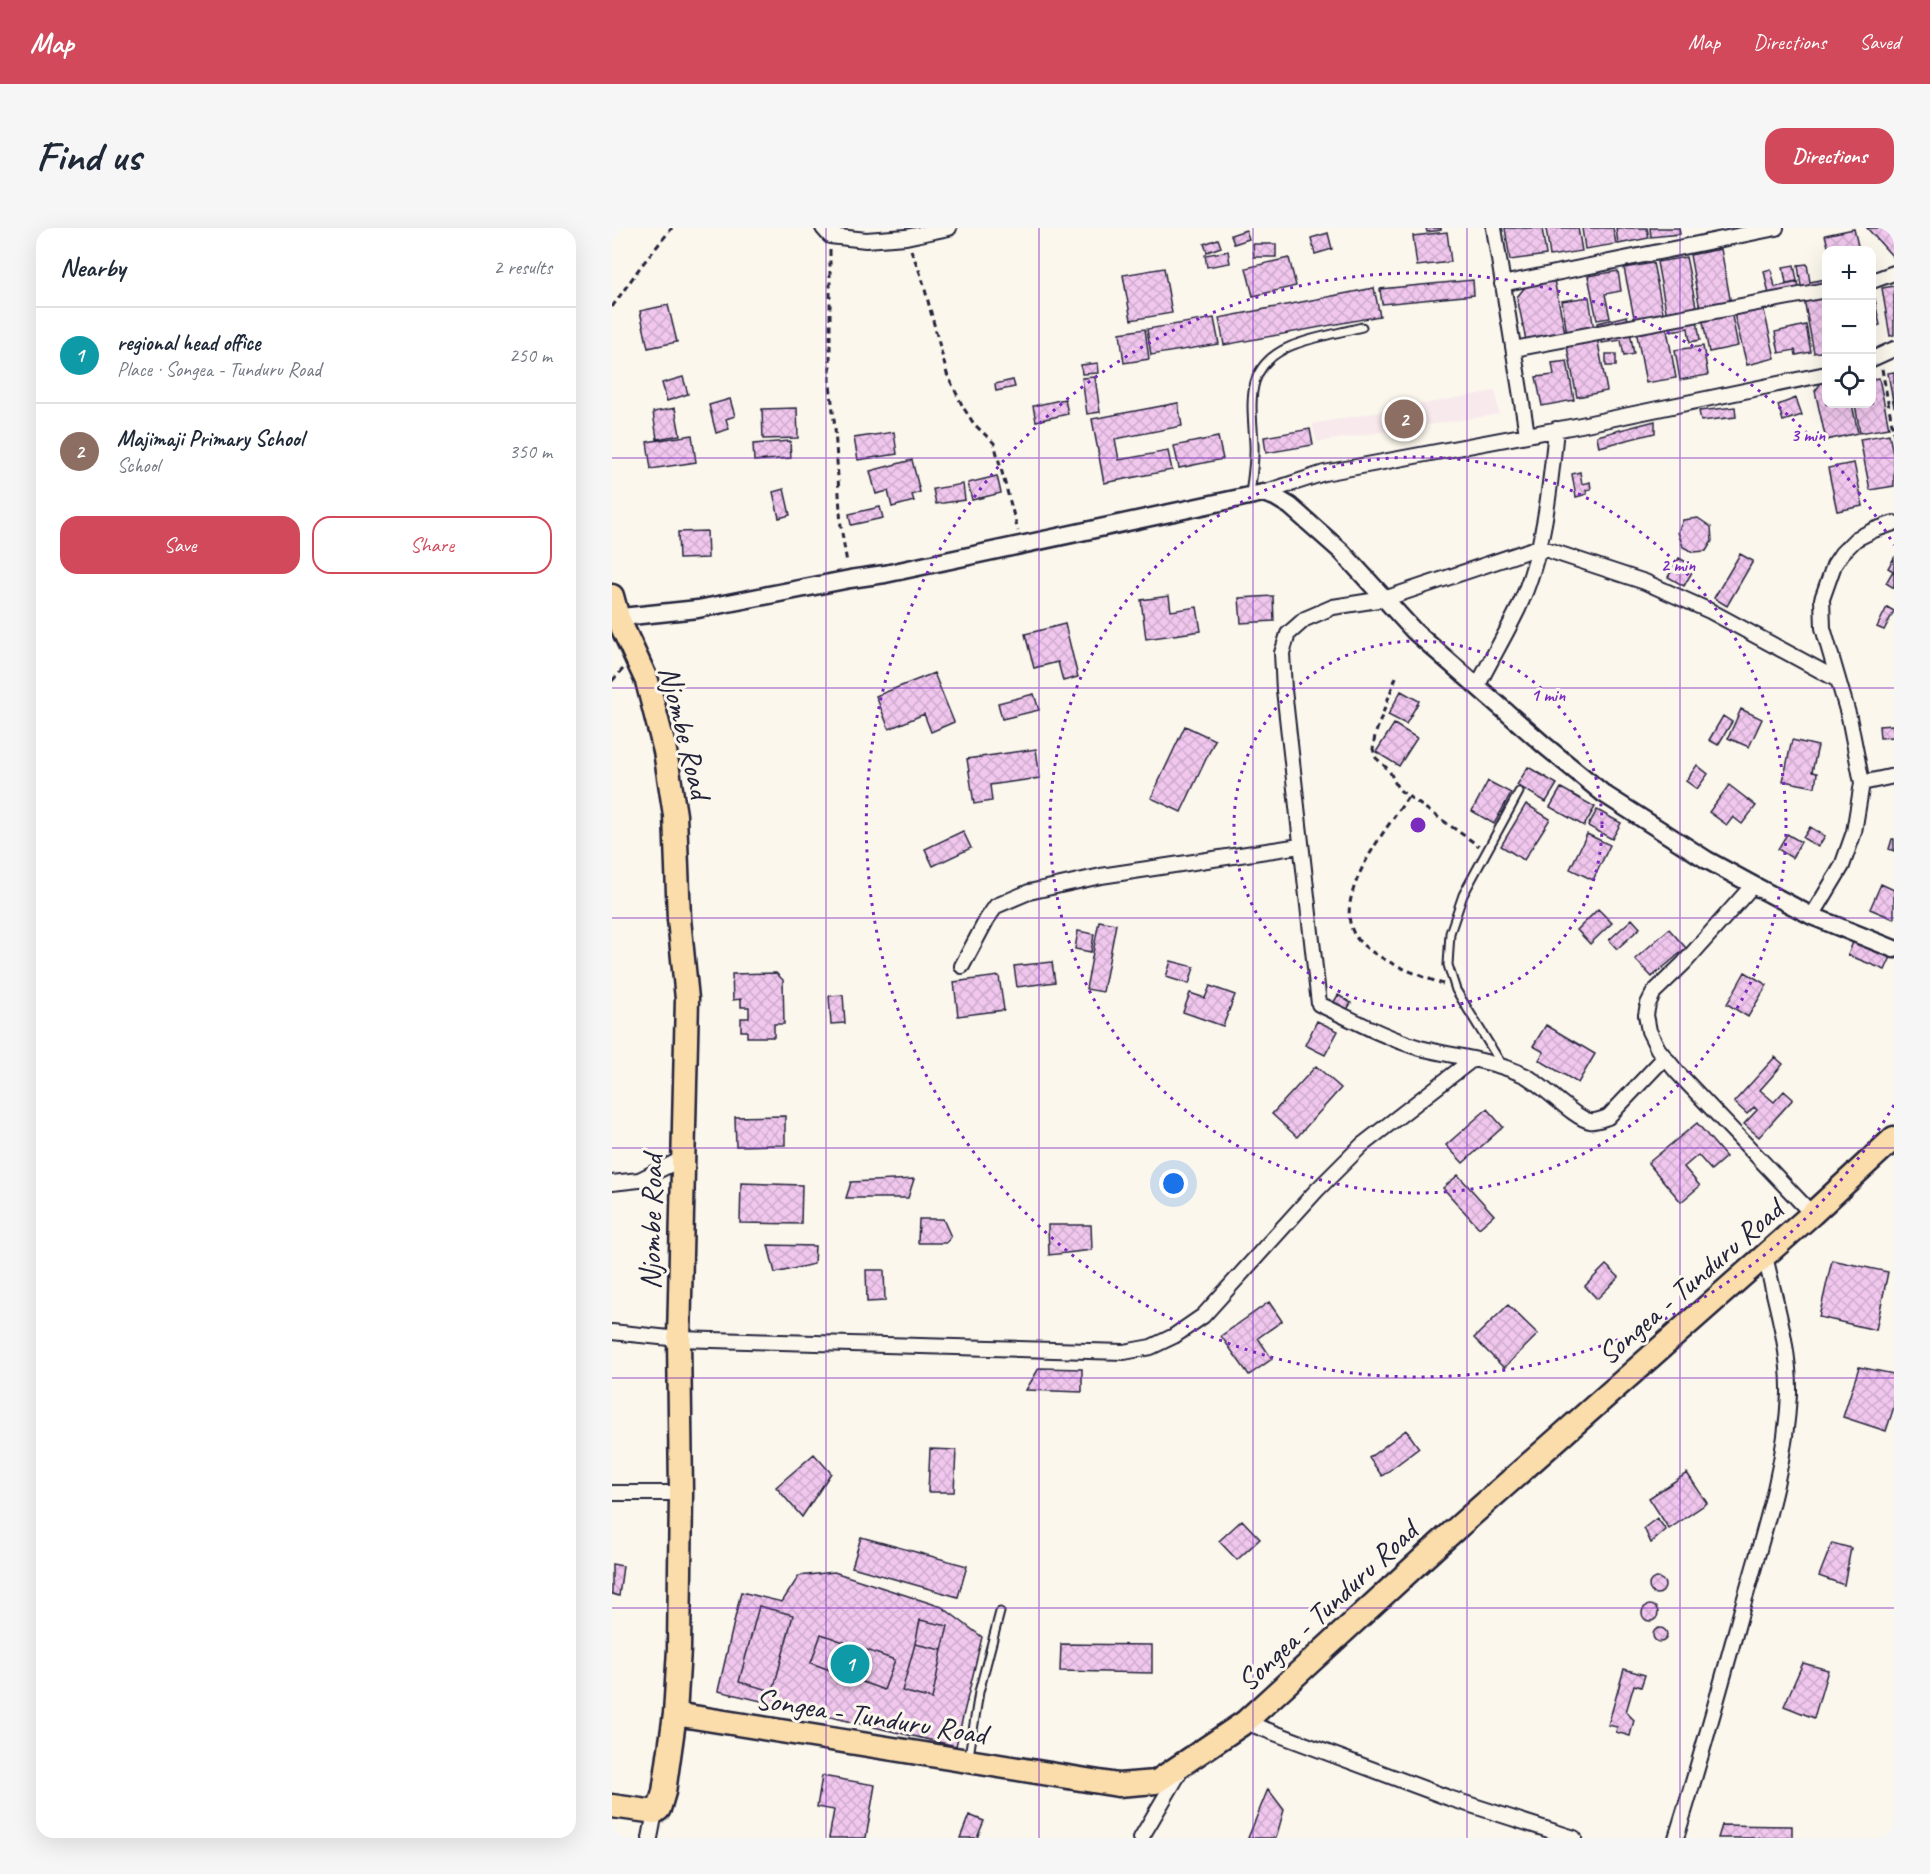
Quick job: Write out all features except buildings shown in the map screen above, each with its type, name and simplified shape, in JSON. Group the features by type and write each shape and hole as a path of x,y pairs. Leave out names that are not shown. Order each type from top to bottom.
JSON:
{"highway":[{"name":"Njombe Road","path":"612,596 615,618 647,681 665,751 675,815 679,919 687,999 679,1339 681,1493 679,1649 675,1714 662,1804 655,1812"},
{"name":"Songea - Tunduru Road","path":"675,1714 1118,1785 1156,1782 1186,1764 1245,1722 1440,1543 1765,1256 1894,1138"},
{"path":"612,1806 655,1812"}],"street":[{"path":"826,232 866,240 906,237 949,228"},
{"path":"1494,228 1527,434"},
{"path":"1503,284 1776,228"},
{"path":"1876,280 1894,273"},
{"path":"1514,349 1822,291"},
{"path":"1876,357 1894,349"},
{"path":"615,618 698,609 907,570 1256,495 1324,473 1822,375"},
{"path":"1477,687 1519,608 1539,547 1550,497 1556,429"},
{"path":"1256,495 1275,496 1290,506 1342,552 1414,632 1604,794 1707,860 1753,885 1812,916 1894,949"},
{"path":"1812,916 1842,866 1854,832 1862,783 1849,717 1823,628 1822,599 1834,565 1842,553 1857,539 1894,523"},
{"path":"1665,1057 1608,1117 1598,1121 1589,1121 1581,1118 1534,1081 1503,1067 1419,1047 1319,1004 1300,846 1283,672 1282,653 1288,634 1305,619 1333,607 1384,599 1539,547 1645,582 1710,611 1838,680"},
{"path":"1862,783 1894,776"},
{"path":"962,966 996,906 1021,895 1101,876 1300,846"},
{"path":"1753,885 1684,963 1654,992 1646,1015 1649,1031 1658,1049 1812,1214"},
{"path":"612,1332 679,1339 1124,1352 1151,1347 1174,1336 1203,1316 1316,1191 1362,1145 1473,1059"},
{"path":"612,1183 639,1180 682,1159"},
{"path":"1676,1838 1702,1757 1775,1492 1784,1437 1789,1393 1785,1347 1765,1256"},
{"path":"612,1493 681,1493"},
{"path":"1245,1722 1449,1798 1574,1838"},
{"path":"1141,1838 1186,1764"},
{"path":"650,1838 655,1812"}],"lane":[{"path":"1256,495 1252,396 1254,382 1259,372 1271,359 1290,346 1362,327"},
{"path":"1503,1067 1456,990 1448,965 1450,933 1463,895 1519,792"},
{"path":"968,1762 979,1692 1000,1612"}],"path":[{"path":"612,307 672,228"},
{"path":"826,232 830,385 841,527 850,579"},
{"path":"906,237 922,278 947,374 969,416 994,443 1022,545"},
{"path":"1876,357 1894,435"},
{"path":"1396,677 1380,719 1373,749 1376,758 1392,775 1398,789 1487,851"},
{"path":"1408,797 1361,870 1351,893 1349,909 1353,930 1363,945 1388,960 1456,990"}],"shaded area":[{"path":"1495,391 1499,414 1317,442 1312,424"}],"place":[{"name":"Majimaji Primary School","path":"1404,419"},
{"name":"regional head office","path":"850,1664"}]}
